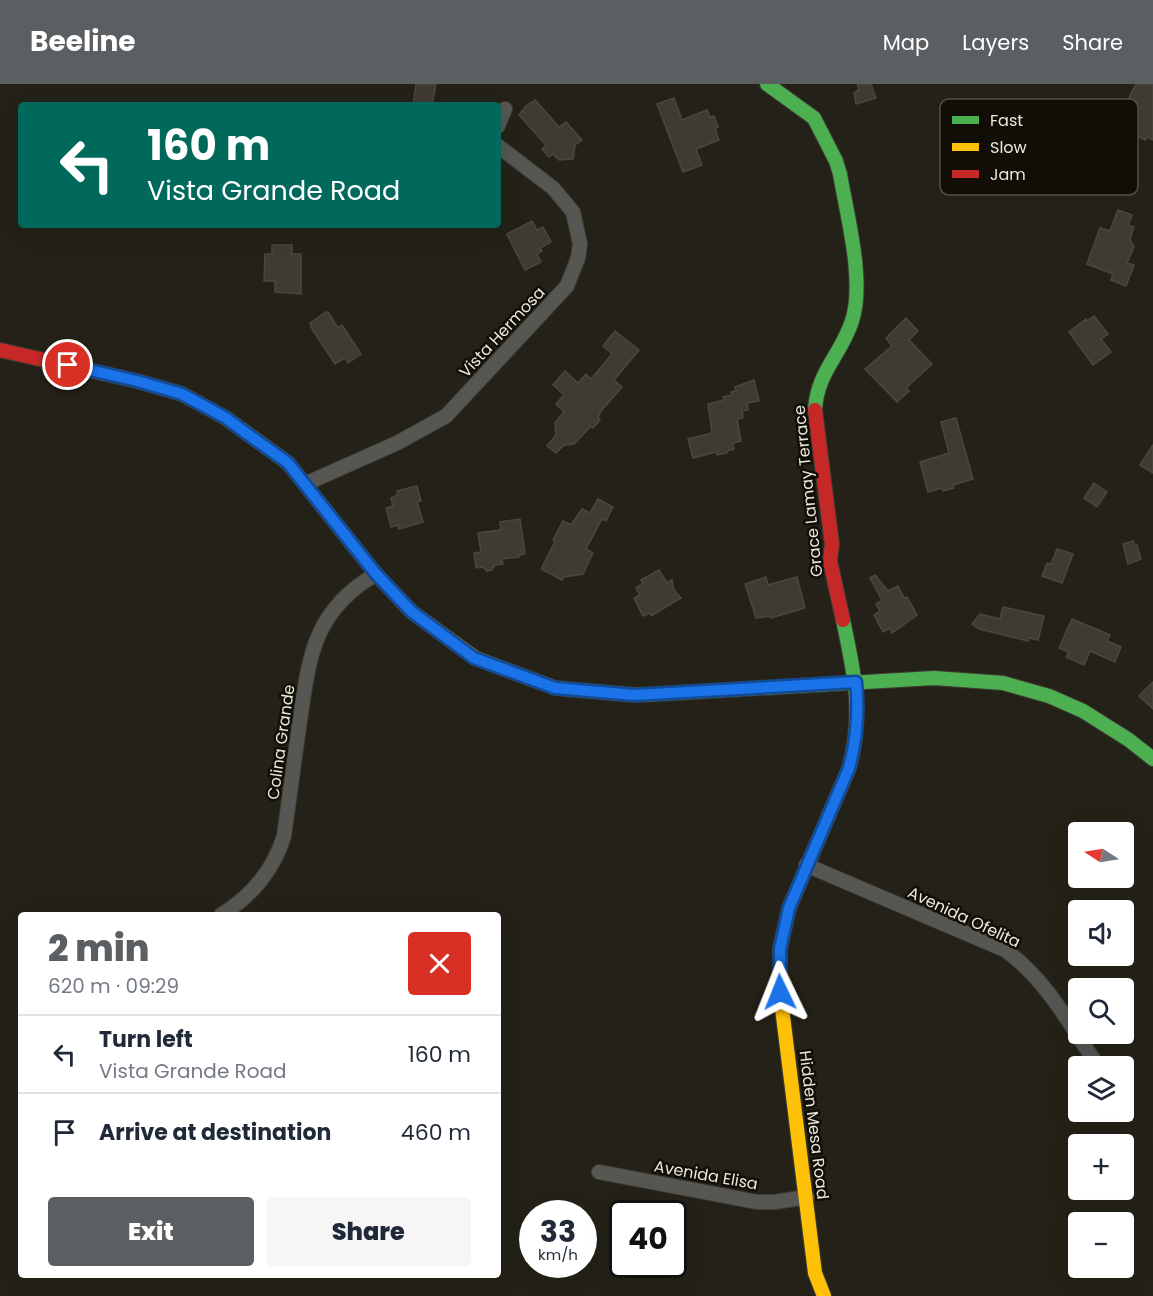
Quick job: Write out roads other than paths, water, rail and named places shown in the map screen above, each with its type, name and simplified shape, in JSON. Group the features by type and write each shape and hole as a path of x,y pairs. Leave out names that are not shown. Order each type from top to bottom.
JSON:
{"street":[{"name":"Grace Lamay Terrace","path":"767,84 814,118 836,161 858,286 857,302 848,332 822,373 816,392 814,412 832,544 830,561 856,682"},
{"path":"501,119 505,109"},
{"name":"Vista Hermosa","path":"305,484 397,443 446,416 567,286 578,258 580,244 573,212 553,188 501,148"},
{"path":"0,350 137,381 182,394 235,425 288,463 376,574 412,612 474,658 555,688 635,695 934,678 1003,683 1049,696 1083,711 1129,740 1153,759"},
{"name":"Colina Grande","path":"225,912 244,899 258,885 270,868 284,836 308,664 318,634 344,597 376,574"},
{"name":"Hidden Mesa Road","path":"824,1296 815,1273 779,970 780,949 785,922 806,865 851,759 858,715 856,682"},
{"name":"Avenida Ofelita","path":"806,865 1005,950 1027,967 1043,985 1091,1056"},
{"name":"Avenida Elisa","path":"599,1172 757,1202 807,1197"}]}
